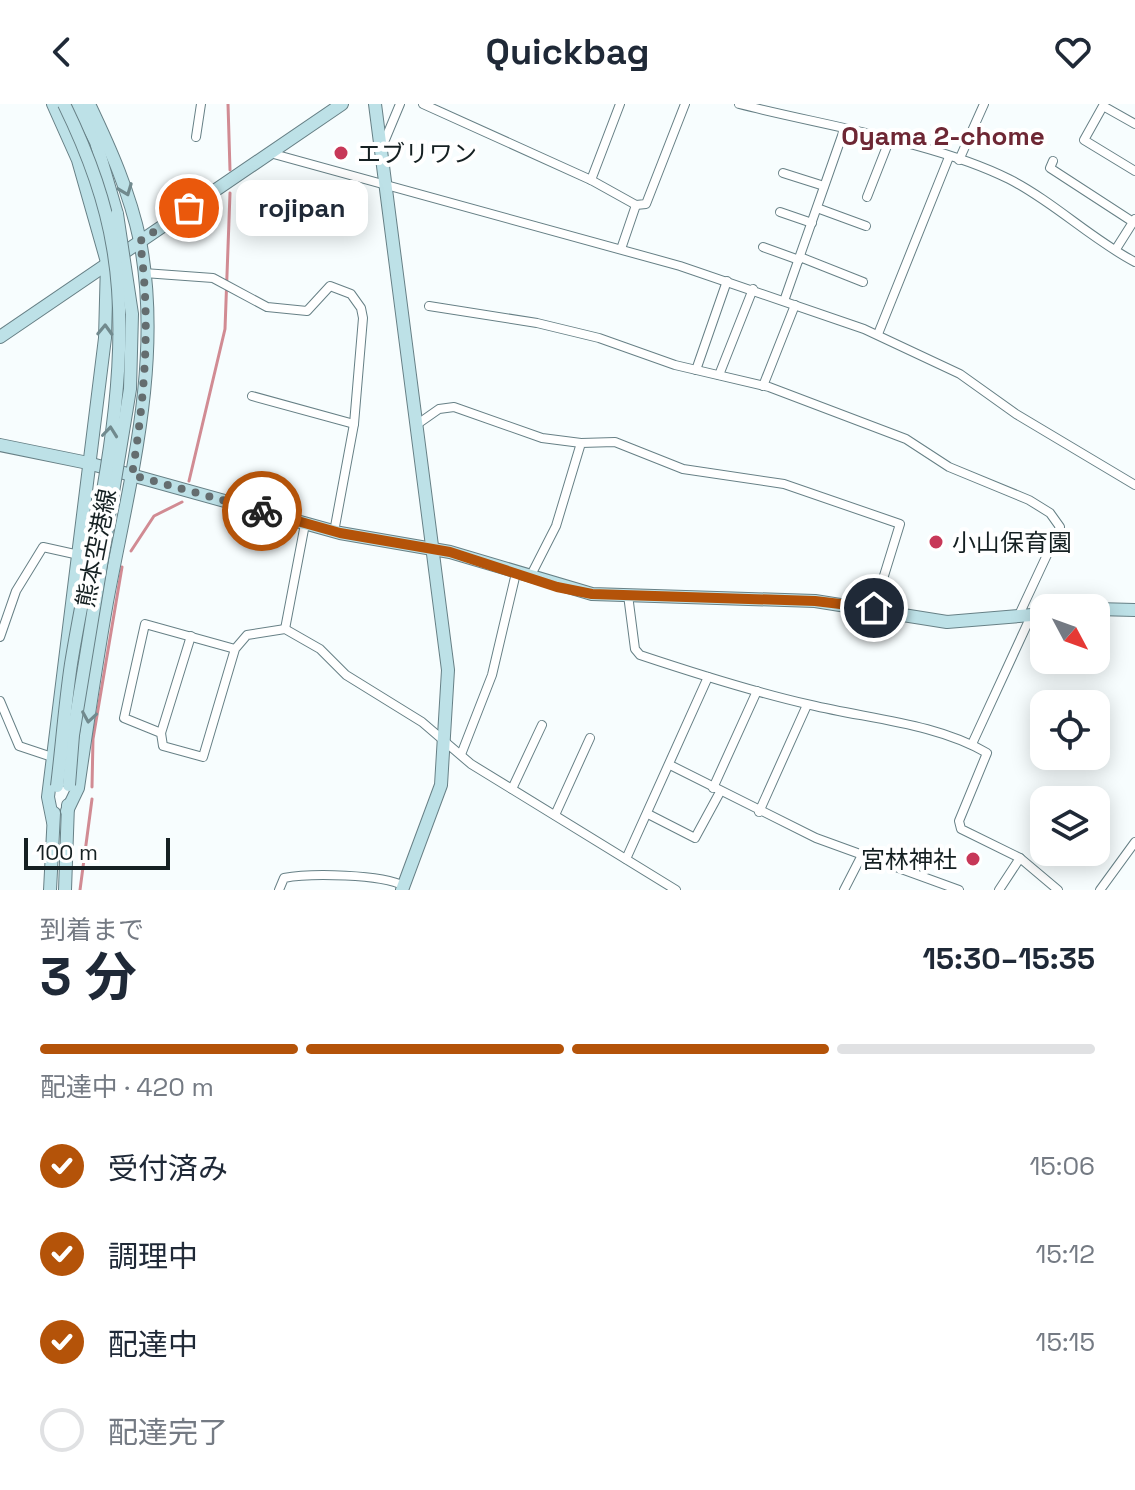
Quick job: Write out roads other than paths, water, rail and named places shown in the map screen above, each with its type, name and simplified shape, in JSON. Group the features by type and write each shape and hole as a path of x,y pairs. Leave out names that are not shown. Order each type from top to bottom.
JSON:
{"main road":[{"name":"熊本空港線","path":"53,104 78,160 107,262 105,338 48,797 53,822"},
{"name":"熊本空港線","path":"64,104 82,140 113,246 118,345 102,501 71,666 63,786 67,811 65,890"},
{"name":"熊本空港線","path":"50,890 53,822 73,735 130,389 132,314 117,214 96,142 77,104"},
{"name":"熊本空港線","path":"67,811 78,788 107,604 132,475 144,396 148,311 140,241 130,199 89,104"},
{"path":"0,337 342,104"},
{"path":"375,104 419,423 448,670 441,785 403,888"},
{"path":"0,445 88,463 334,532 432,548 592,594 815,601 947,622 1030,616"},
{"path":"1110,609 1135,610"}],"street":[{"path":"196,137 201,104"},
{"path":"380,151 400,104"},
{"path":"423,104 591,180 636,205 646,204 685,104"},
{"path":"591,180 620,104"},
{"path":"739,104 949,157 1007,178 1063,210 1135,262"},
{"path":"959,160 984,104"},
{"path":"1135,124 1103,106 1084,140 1135,171"},
{"path":"784,301 844,130"},
{"path":"867,197 889,141"},
{"path":"270,153 621,249 753,289 878,334 960,374 1016,414 1135,485"},
{"path":"878,334 949,157"},
{"path":"1049,169 1134,220 1116,249"},
{"path":"783,173 824,186"},
{"path":"621,249 636,205"},
{"path":"817,208 866,226"},
{"path":"780,212 812,223"},
{"path":"763,247 863,282"},
{"path":"144,273 222,282 267,307 307,311 330,286 351,294 361,308 363,318 354,424 334,532"},
{"path":"696,370 727,281"},
{"path":"719,375 753,289"},
{"path":"763,386 795,305"},
{"path":"429,306 537,323 599,338 696,370 763,386 906,439 949,467 1029,500 1059,520 1060,527 1038,594"},
{"path":"252,396 354,424"},
{"path":"419,423 439,409 454,407 542,438 581,443 615,442 683,469 784,484 900,524 874,608"},
{"path":"530,577 556,526 581,443"},
{"path":"285,629 305,524"},
{"path":"0,637 16,591 43,547 79,555"},
{"path":"462,752 492,675 516,573"},
{"path":"628,595 635,649 640,655 807,705 917,727 972,744 987,753 959,821 961,829 1020,858 1058,890"},
{"path":"972,744 1030,618"},
{"path":"161,733 124,718 145,624 235,649"},
{"path":"191,636 161,733 163,746 203,757 235,649 247,635 285,629 320,649 346,675 392,701 446,740 462,752 471,764 676,890"},
{"path":"626,859 708,677"},
{"path":"648,814 695,838 757,691"},
{"path":"0,701 19,746 52,757"},
{"path":"759,812 807,705"},
{"path":"512,789 542,725"},
{"path":"555,815 582,766 590,738"},
{"path":"670,765 759,812 862,855 959,890"},
{"path":"1100,890 1135,842"},
{"path":"844,890 862,855"},
{"path":"999,890 1020,858"},
{"path":"279,890 284,878 302,875 403,888"}],"waterway":[{"path":"228,104 230,170"},
{"path":"189,481 225,329 230,193"},
{"path":"131,551 154,516 182,502"},
{"path":"92,787 93,739 122,567"},
{"path":"80,890 92,799"}],"place":[{"name":"エブリワン","path":"341,153"},
{"name":"rojipan","path":"189,208"},
{"name":"小山保育園","path":"936,542"},
{"name":"宮林神社","path":"973,859"}],"district":[{"name":"Oyama 2-chome","path":"943,136"}]}
